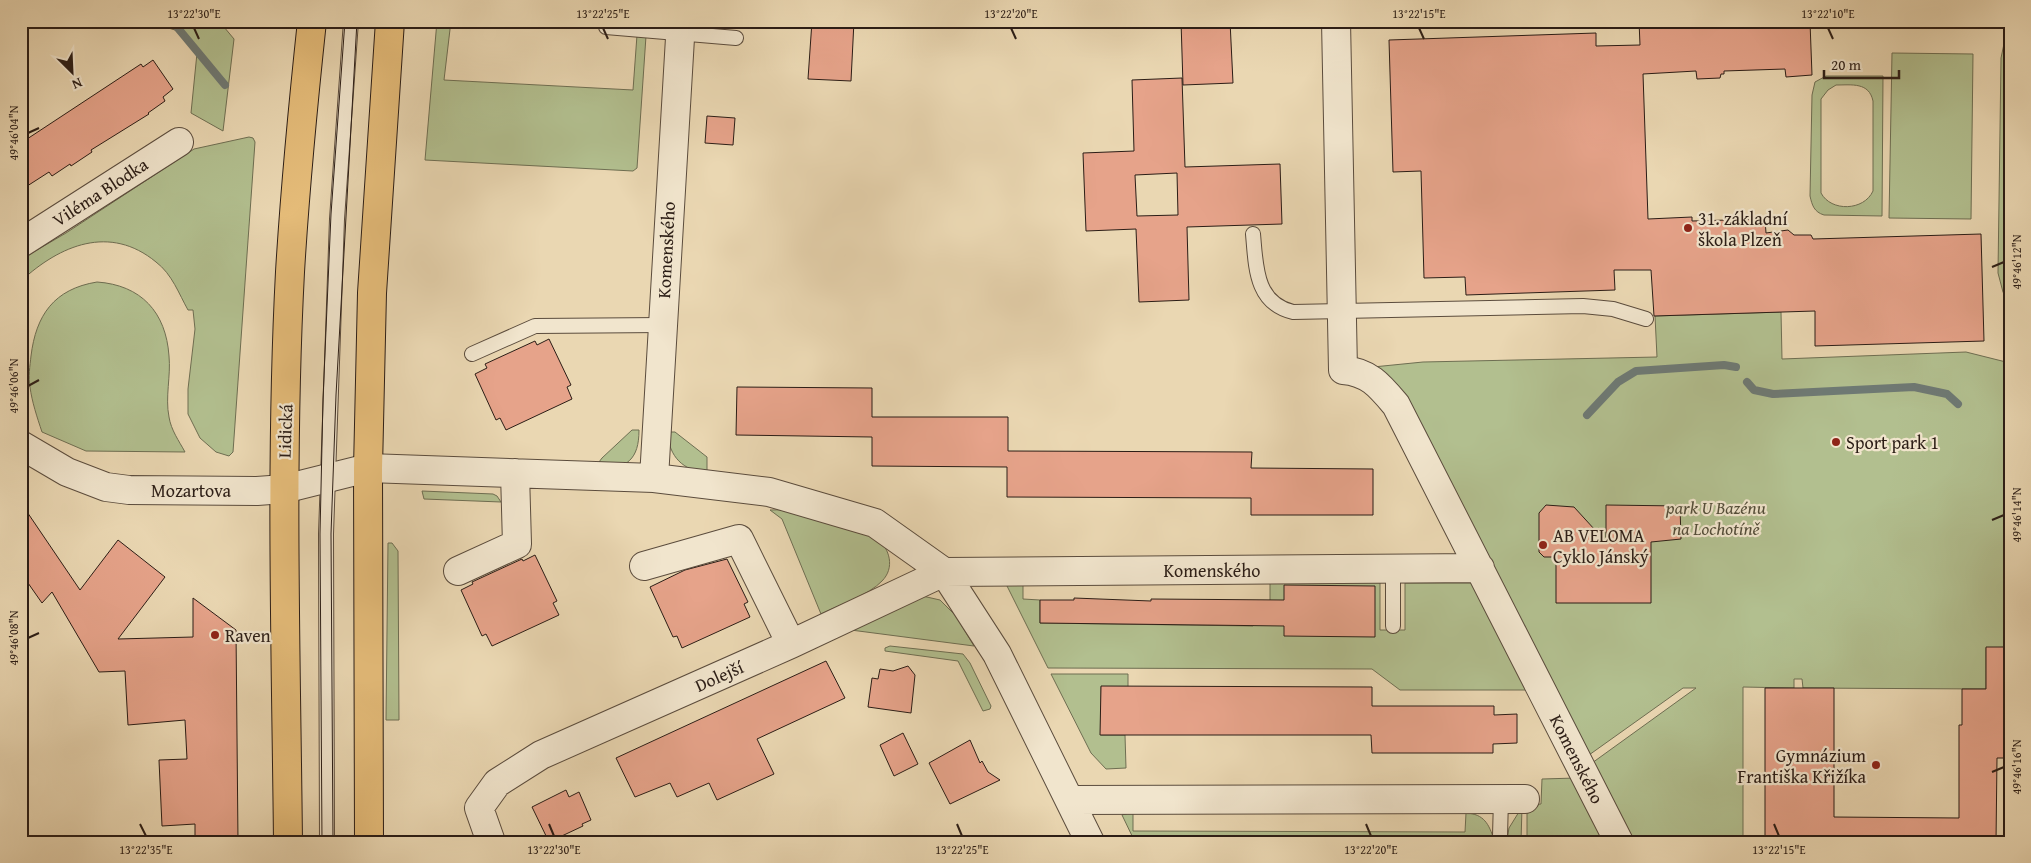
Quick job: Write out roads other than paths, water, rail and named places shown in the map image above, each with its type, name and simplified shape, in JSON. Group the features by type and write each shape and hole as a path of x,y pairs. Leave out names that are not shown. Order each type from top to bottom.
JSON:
{"main road":[{"name":"Lidická","path":"288,842 284,489 290,272 312,21"},
{"path":"369,842 368,468 372,293 390,21"}],"street":[{"path":"1336,21 1341,311"},
{"name":"Komenského","path":"654,478 680,27"},
{"name":"Viléma Blodka","path":"21,243 179,142"},
{"name":"Komenského","path":"1341,311 1343,370 1365,374 1380,386 1396,405 1619,842"},
{"name":"Mozartova","path":"21,445 67,472 97,484 118,489 257,491 284,489 368,468"},
{"path":"368,468 654,478 769,492 876,523 944,572 997,654 1090,842"},
{"path":"458,571 517,544 515,473"},
{"path":"644,566 739,540 792,644"},
{"name":"Komenského","path":"944,572 1480,568"},
{"name":"Dolejší","path":"492,842 479,808 497,783 540,755 792,644 944,572"},
{"path":"1070,800 1513,799"}],"lane":[{"path":"327,842 326,534 338,219 351,21"},
{"path":"606,27 680,27 736,38"},
{"path":"1254,234 1256,268 1266,294 1273,304 1280,309 1293,312 1583,306 1613,309 1646,319"},
{"path":"472,354 535,326 662,325"},
{"path":"1393,569 1393,626"},
{"path":"1500,836 1513,799"}],"waterway":[{"path":"172,21 225,85"},
{"path":"1587,415 1618,382 1636,371 1724,365 1736,367"},
{"path":"1747,382 1754,390 1773,394 1914,387 1947,394 1958,404"}],"tram line":[{"path":"322,842 320,534 323,399 331,214 345,21"},
{"path":"333,842 331,534 336,395 357,21"}],"place":[{"name":"31. základní škola Plzeň","path":"1688,228"},
{"name":"Sport park 1","path":"1836,442"},
{"name":"AB VELOMA Cyklo Jánský","path":"1543,545"},
{"name":"Raven","path":"215,635"},
{"name":"Gymnázium Františka Křižíka","path":"1876,765"}],"park label":[{"name":"park U Bazénu na Lochotíně","path":"1716,517"}]}
